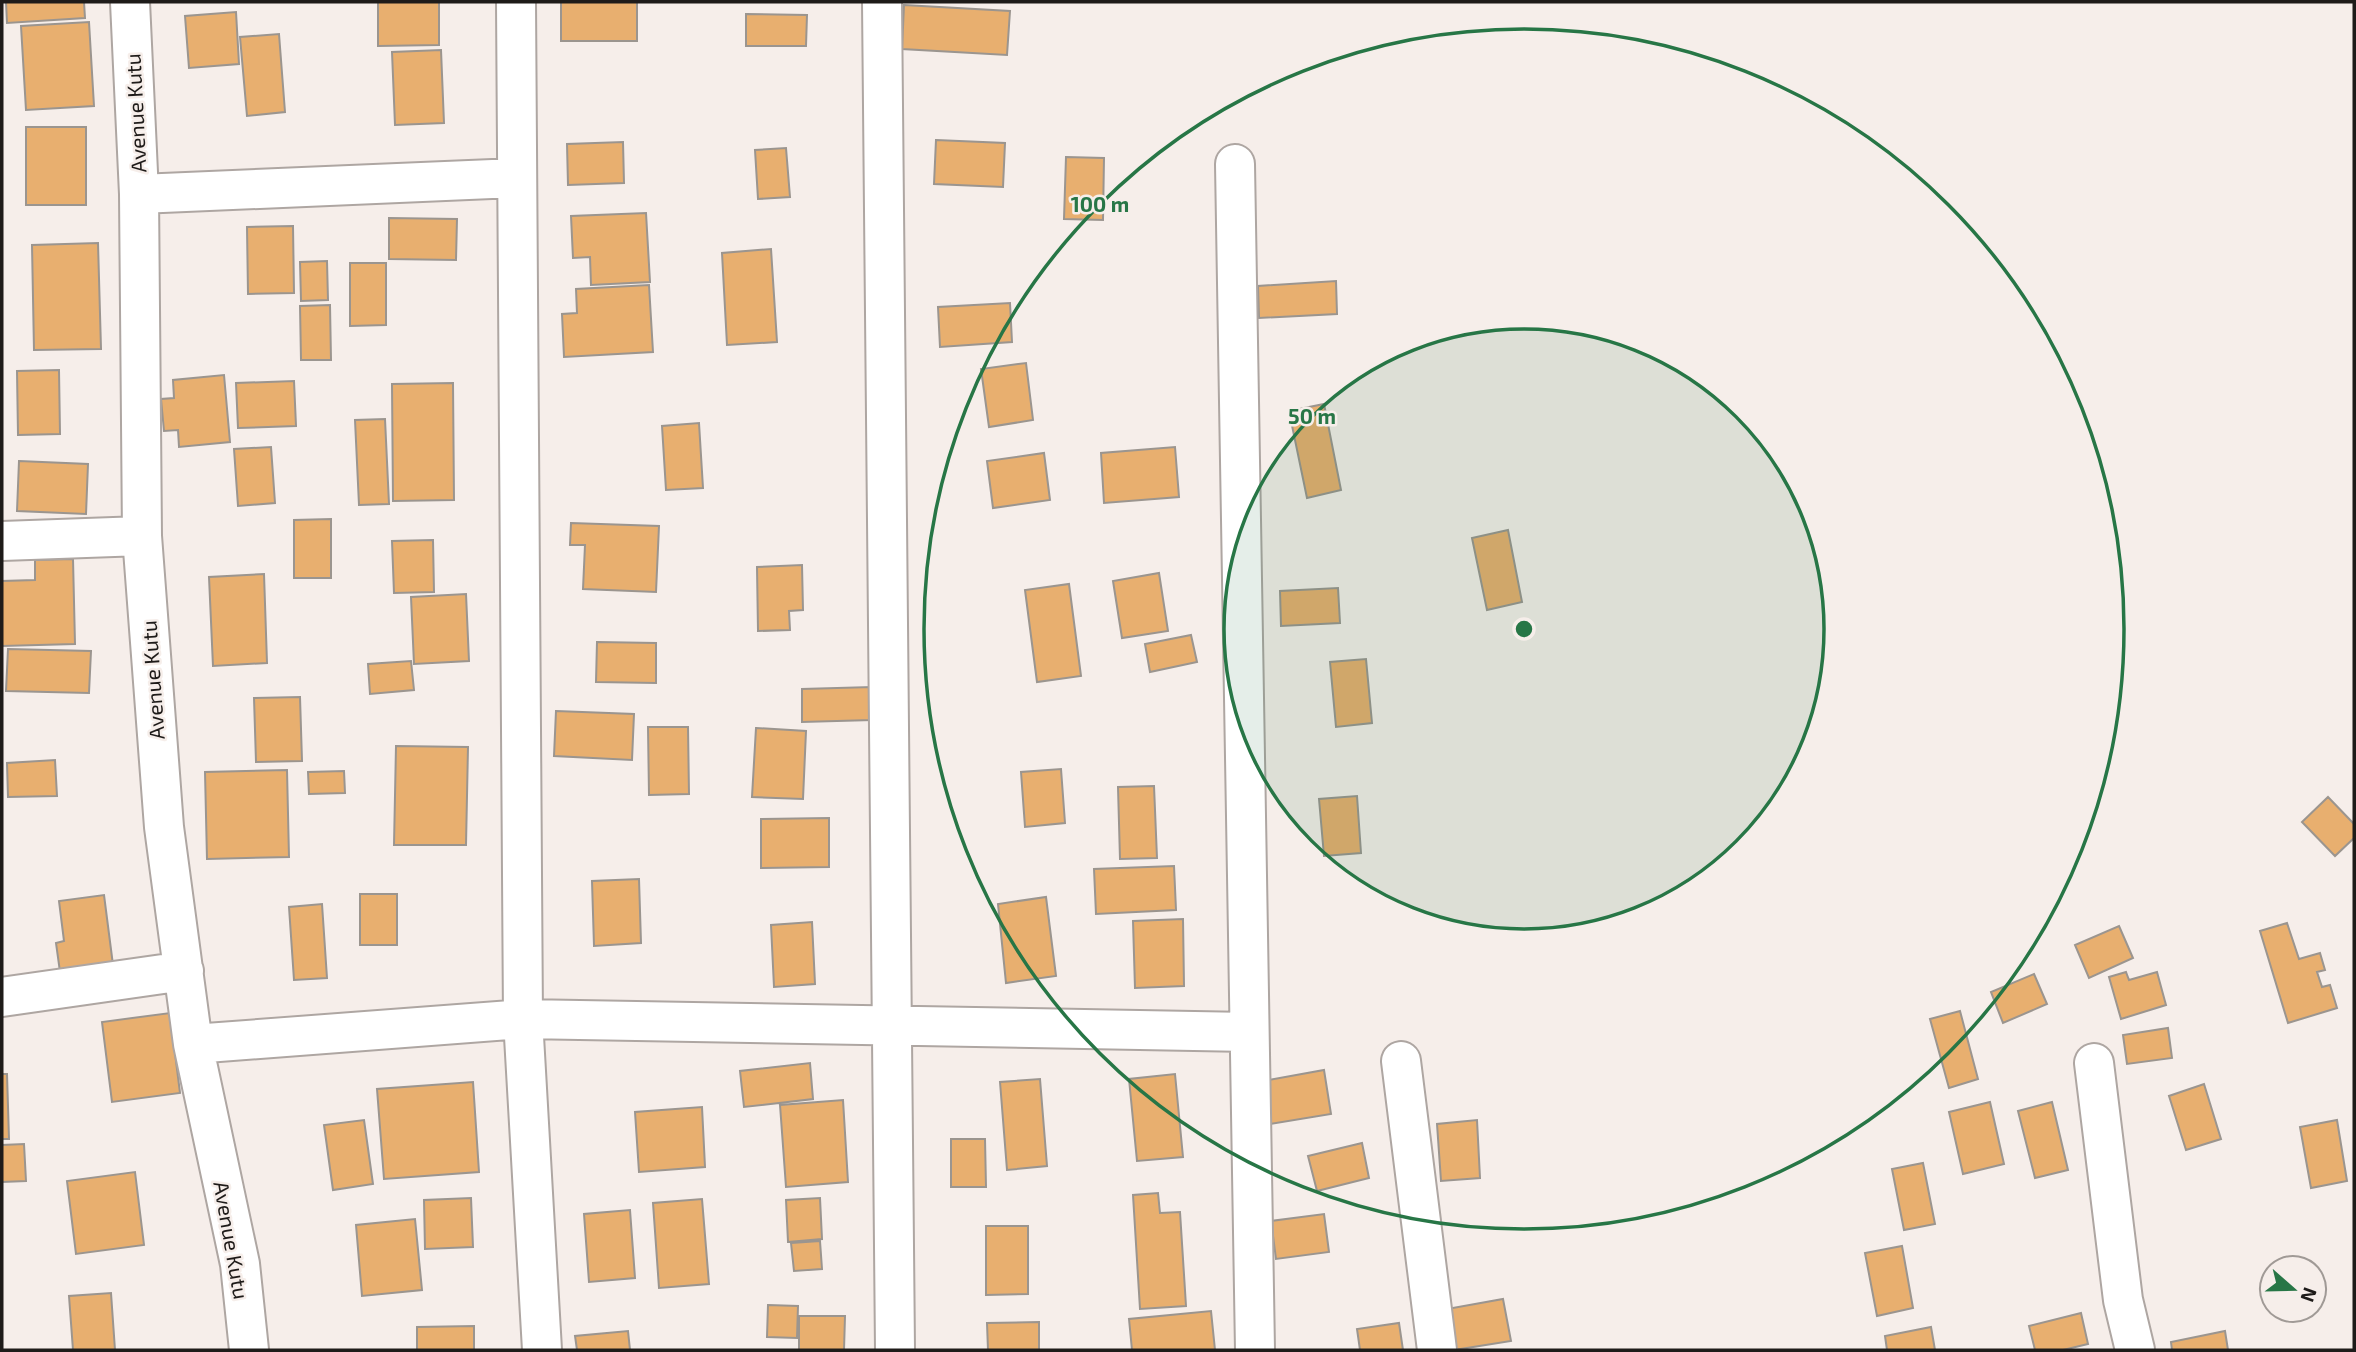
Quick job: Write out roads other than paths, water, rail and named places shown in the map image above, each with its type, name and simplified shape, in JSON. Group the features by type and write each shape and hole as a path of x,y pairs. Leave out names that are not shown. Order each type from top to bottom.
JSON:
{"street":[{"name":"Avenue Kutu","path":"130,2 139,194 142,536 164,827 193,1044 240,1264 248,1350"},
{"path":"516,2 523,1019 542,1350"},
{"path":"882,2 895,1350"},
{"path":"1236,164 1255,1350"},
{"path":"139,194 516,178"},
{"path":"2,541 142,536"},
{"path":"2,997 184,971"},
{"path":"193,1044 523,1019 1250,1032"},
{"path":"1401,1061 1437,1350"},
{"path":"2094,1063 2123,1300 2135,1350"}]}
